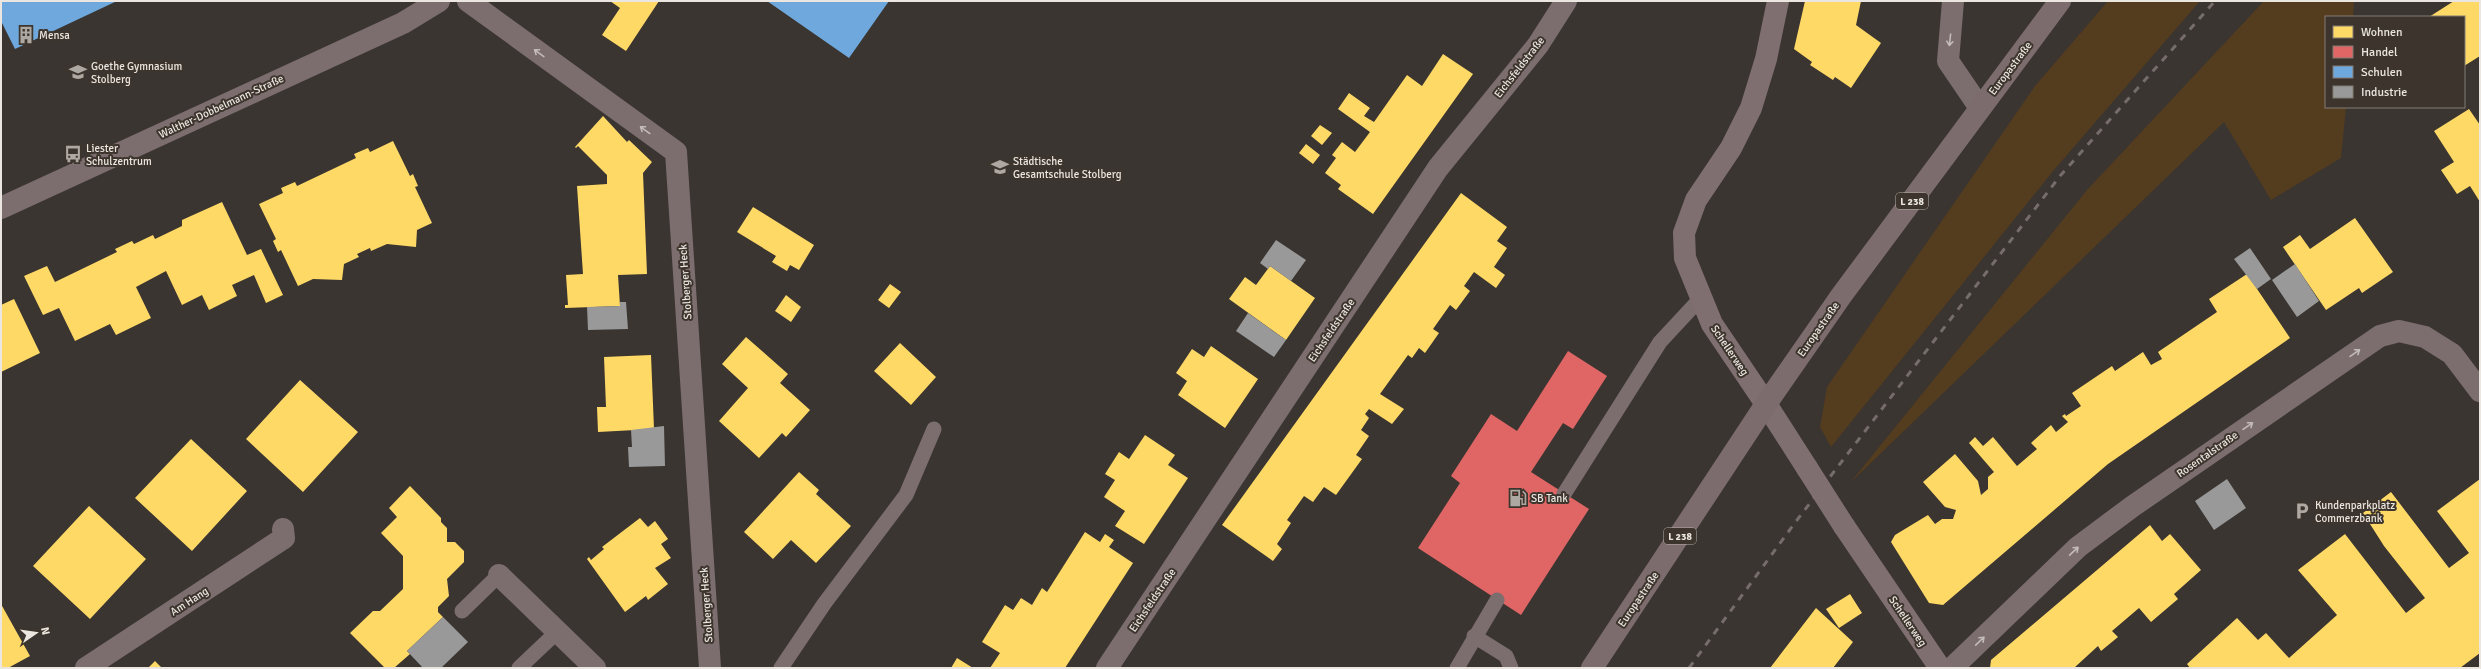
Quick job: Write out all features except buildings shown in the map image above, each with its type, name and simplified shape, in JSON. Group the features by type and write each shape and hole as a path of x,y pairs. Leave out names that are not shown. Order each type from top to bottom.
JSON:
{"main road":[{"name":"Europastraße","path":"1592,668 1766,404 1841,296 2060,1"}],"street":[{"name":"Walther-Dobbelmann-Straße","path":"1,208 403,23 439,1"},
{"name":"Stolberger Heck","path":"468,1 676,152 710,668"},
{"name":"Eichsfeldstraße","path":"1107,668 1438,168 1538,45 1566,1"},
{"name":"Schellerweg","path":"1778,1 1766,59 1750,108 1731,148 1696,200 1684,233 1685,258 1700,299 1712,324 1766,404 1844,526 1940,668"},
{"path":"1953,1 1948,61 1980,108"},
{"name":"Rosentalstraße","path":"1952,668 2078,547 2133,506 2380,336 2399,331 2425,337 2452,354 2480,390"},
{"name":"Am Hang","path":"86,668 284,538 283,529"},
{"path":"498,575 595,668"}],"lane":[{"path":"1564,494 1660,342 1700,299"},
{"path":"781,668 824,604 906,495 934,429"},
{"path":"462,610 498,575"},
{"path":"1457,668 1474,636 1497,600"},
{"path":"519,668 558,632"},
{"path":"1474,636 1506,656 1510,668"}],"shaded area":[{"path":"2108,1 2200,1 2054,170 1831,447 1820,427 1827,387 2035,86"},
{"path":"2264,1 2354,1 2353,16 2325,16 2325,108 2346,108 2341,158 2271,200 2224,122 1850,483 2087,190"}],"railway":[{"path":"1689,668 1794,524 2060,176 2215,1"}],"place":[{"name":"Mensa","path":"26,35"},
{"name":"Goethe Gymnasium Stolberg","path":"78,72"},
{"name":"Liester Schulzentrum","path":"73,154"},
{"name":"Städtische Gesamtschule Stolberg","path":"1000,167"},
{"name":"SB Tank","path":"1518,498"},
{"name":"Kundenparkplatz Commerzbank","path":"2302,511"}]}
